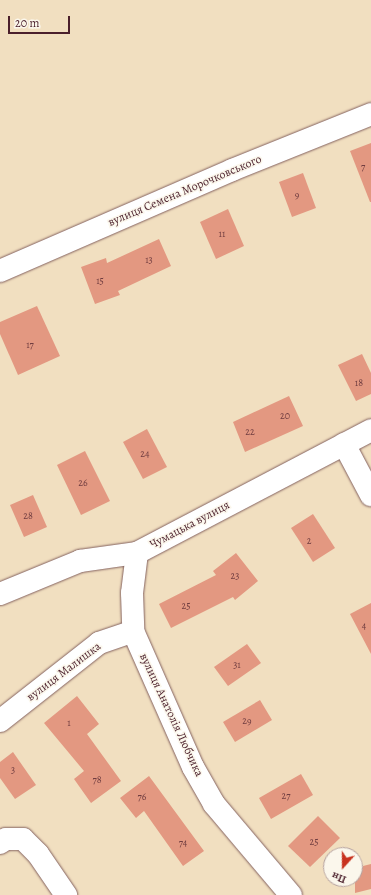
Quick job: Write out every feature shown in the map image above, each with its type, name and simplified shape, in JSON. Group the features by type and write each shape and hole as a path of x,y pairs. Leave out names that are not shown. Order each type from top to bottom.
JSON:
{"street":[{"name":"вулиця Семена Морочковського","path":"0,271 232,170 371,114"},
{"name":"Чумацька вулиця","path":"0,594 80,561 137,554 371,430"},
{"path":"344,444 371,495"},
{"name":"вулиця Анатолія Любчика","path":"137,554 132,593 133,631 193,767 214,804 291,895"},
{"name":"вулиця Малишка","path":"0,721 99,643 133,631"},
{"path":"0,843 6,839 23,840 38,854 66,895"}],"building":[{"path":"371,143 371,202 370,202 350,151"},
{"path":"303,173 316,208 292,217 279,182"},
{"path":"228,209 244,246 216,259 200,222"},
{"path":"159,239 171,266 118,291 120,295 95,304 81,267 106,258 107,263"},
{"path":"37,306 60,356 18,375 0,334 0,322"},
{"path":"362,354 371,373 371,394 356,401 338,365"},
{"path":"289,396 303,426 245,452 233,422"},
{"path":"147,429 167,467 143,479 123,442"},
{"path":"85,451 110,501 81,515 57,465"},
{"path":"33,495 47,527 24,537 10,505"},
{"path":"313,514 335,548 313,562 291,528"},
{"path":"236,553 258,581 235,600 233,597 171,628 159,604 216,575 213,571"},
{"path":"371,603 371,654 350,614"},
{"path":"247,644 261,663 228,686 214,667"},
{"path":"77,696 99,724 87,734 121,781 91,803 74,779 84,771 44,723"},
{"path":"260,700 272,720 235,742 223,722"},
{"path":"13,752 36,785 15,799 0,778 0,762"},
{"path":"301,774 313,795 271,819 259,798"},
{"path":"149,776 204,851 183,866 144,811 136,818 120,798"},
{"path":"318,816 340,838 331,847 323,847 323,854 310,867 288,846"},
{"path":"371,864 371,889 355,893 355,887 363,887 363,866"}]}
